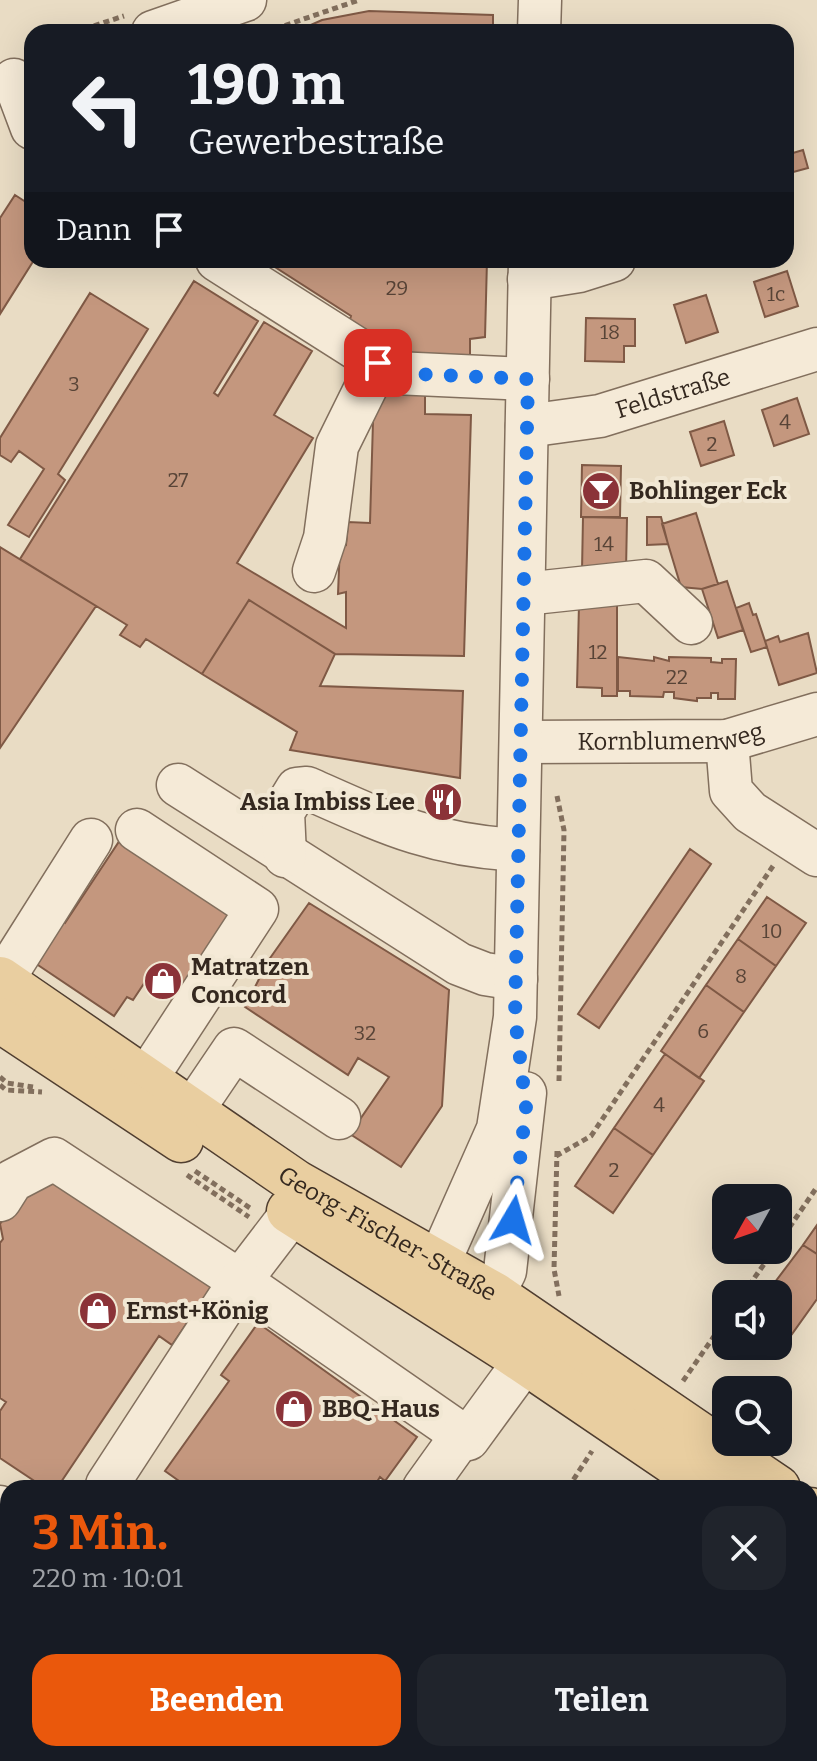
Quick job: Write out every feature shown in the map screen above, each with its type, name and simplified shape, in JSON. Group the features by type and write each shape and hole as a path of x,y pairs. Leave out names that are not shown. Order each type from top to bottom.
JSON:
{"main road":[{"name":"Georg-Fischer-Straße","path":"2,995 146,1079 192,1111 299,1201"},
{"name":"Georg-Fischer-Straße","path":"2,995 299,1201 485,1313 667,1411 766,1480"},
{"name":"Georg-Fischer-Straße","path":"485,1313 525,1361 699,1480"}],"street":[{"path":"176,24 245,0"},
{"path":"539,24 540,0"},
{"path":"15,80 24,105"},
{"path":"230,268 395,373 528,379"},
{"path":"432,1281 498,1129 515,998 518,850 533,742 524,594 530,269 579,271 589,268"},
{"name":"Feldstraße","path":"527,426 600,416 817,349"},
{"path":"314,571 325,538 337,446 378,363"},
{"path":"524,594 646,581 691,623"},
{"name":"Kornblumenweg","path":"533,742 727,741 817,714"},
{"path":"727,741 731,791 750,812 804,847"},
{"path":"178,785 285,856 515,998"},
{"path":"285,856 285,806 297,789 307,788 395,828 430,839 473,847 518,850"},
{"path":"137,830 257,909 146,1079"},
{"path":"2,995 12,965 91,840"},
{"path":"485,1313 505,1271 526,1107 515,998"},
{"path":"192,1111 234,1049 339,1118"},
{"path":"0,1200 12,1181 54,1159 240,1281 468,1439 525,1361"},
{"path":"110,1480 240,1281 299,1201"},
{"path":"430,1480 462,1435"}],"path":[{"path":"289,24 359,0"},
{"path":"533,742 564,830 558,1093"},
{"path":"516,1193 557,1155 591,1136 804,847"},
{"path":"557,1140 554,1269 560,1301"},
{"path":"792,1224 817,1187"},
{"path":"667,1411 712,1341"},
{"path":"573,1480 597,1444"}],"building":[{"path":"369,11 493,15 493,24 313,24"},
{"path":"803,150 808,168 794,172 794,153"},
{"path":"15,195 24,201 24,268 29,268 0,314 0,218"},
{"path":"276,268 487,268 485,337 470,339 470,363 389,365 345,336 351,316"},
{"path":"787,271 798,306 765,317 754,282"},
{"path":"194,281 258,321 214,393 218,396 264,322 312,351 274,415 313,438 237,563 346,628 346,592 338,594 340,544 346,545 348,522 370,523 374,388 425,391 425,414 471,415 464,656 335,654 249,600 202,674 146,639 140,647 120,635 127,625 20,559"},
{"path":"90,293 148,329 58,474 65,480 29,537 8,525 44,469 19,451 11,462 0,455 0,438"},
{"path":"706,295 718,332 686,343 674,305"},
{"path":"586,318 635,319 635,346 624,346 624,362 585,361"},
{"path":"797,398 809,434 774,446 762,410"},
{"path":"724,421 734,455 701,466 690,432"},
{"name":"Bohlinger Eck","path":"582,465 621,466 620,517 581,517"},
{"path":"696,513 718,584 702,589 681,587 662,524"},
{"path":"583,517 627,518 626,571 582,571"},
{"path":"647,517 661,517 668,544 647,545"},
{"path":"0,547 96,606 0,748"},
{"path":"727,581 743,630 718,638 702,589"},
{"path":"249,600 335,654 320,686 463,691 460,778 290,750 297,732 202,674"},
{"path":"749,603 767,647 751,652 736,608"},
{"path":"579,604 617,605 617,696 602,696 602,688 577,687"},
{"path":"808,633 817,673 779,685 765,641 778,636 780,642"},
{"path":"618,657 654,661 654,657 669,661 669,657 711,658 711,662 722,663 722,659 736,659 735,699 718,699 718,693 711,693 711,698 697,698 697,701 674,698 674,692 664,692 663,697 630,696 630,691 618,691"},
{"path":"124,834 236,909 175,1002 145,982 133,1000 127,997 114,1016 29,959 56,918 65,923"},
{"path":"690,849 711,864 599,1028 578,1014"},
{"path":"767,897 806,923 776,966 738,939"},
{"path":"309,903 449,990 442,1106 401,1167 350,1134 389,1077 358,1058 348,1075 245,1007 268,961"},
{"path":"738,939 776,966 744,1012 706,985"},
{"path":"706,985 744,1012 699,1078 661,1051"},
{"path":"665,1054 704,1081 653,1155 614,1128"},
{"path":"614,1128 653,1155 613,1213 575,1186"},
{"name":"Ernst+König","path":"37,1169 212,1286 172,1345 159,1336 62,1480 33,1480 0,1458 0,1411 6,1402 0,1398 0,1243 3,1239 0,1224"},
{"path":"817,1225 817,1254 803,1245"},
{"path":"803,1245 817,1254 817,1299 792,1334 792,1280 777,1280 789,1264 792,1264"},
{"name":"BBQ-Haus","path":"258,1323 417,1437 386,1480 380,1477 378,1480 178,1480 165,1471 229,1381 221,1375"}],"place":[{"name":"Bohlinger Eck","path":"601,491"},
{"name":"Asia Imbiss Lee","path":"443,802"},
{"name":"Matratzen Concord","path":"163,981"},
{"name":"Ernst+König","path":"98,1311"},
{"name":"BBQ-Haus","path":"294,1409"}],"route":[{"path":"378,363 395,373 528,379 515,1017 526,1107 513,1220"}]}
